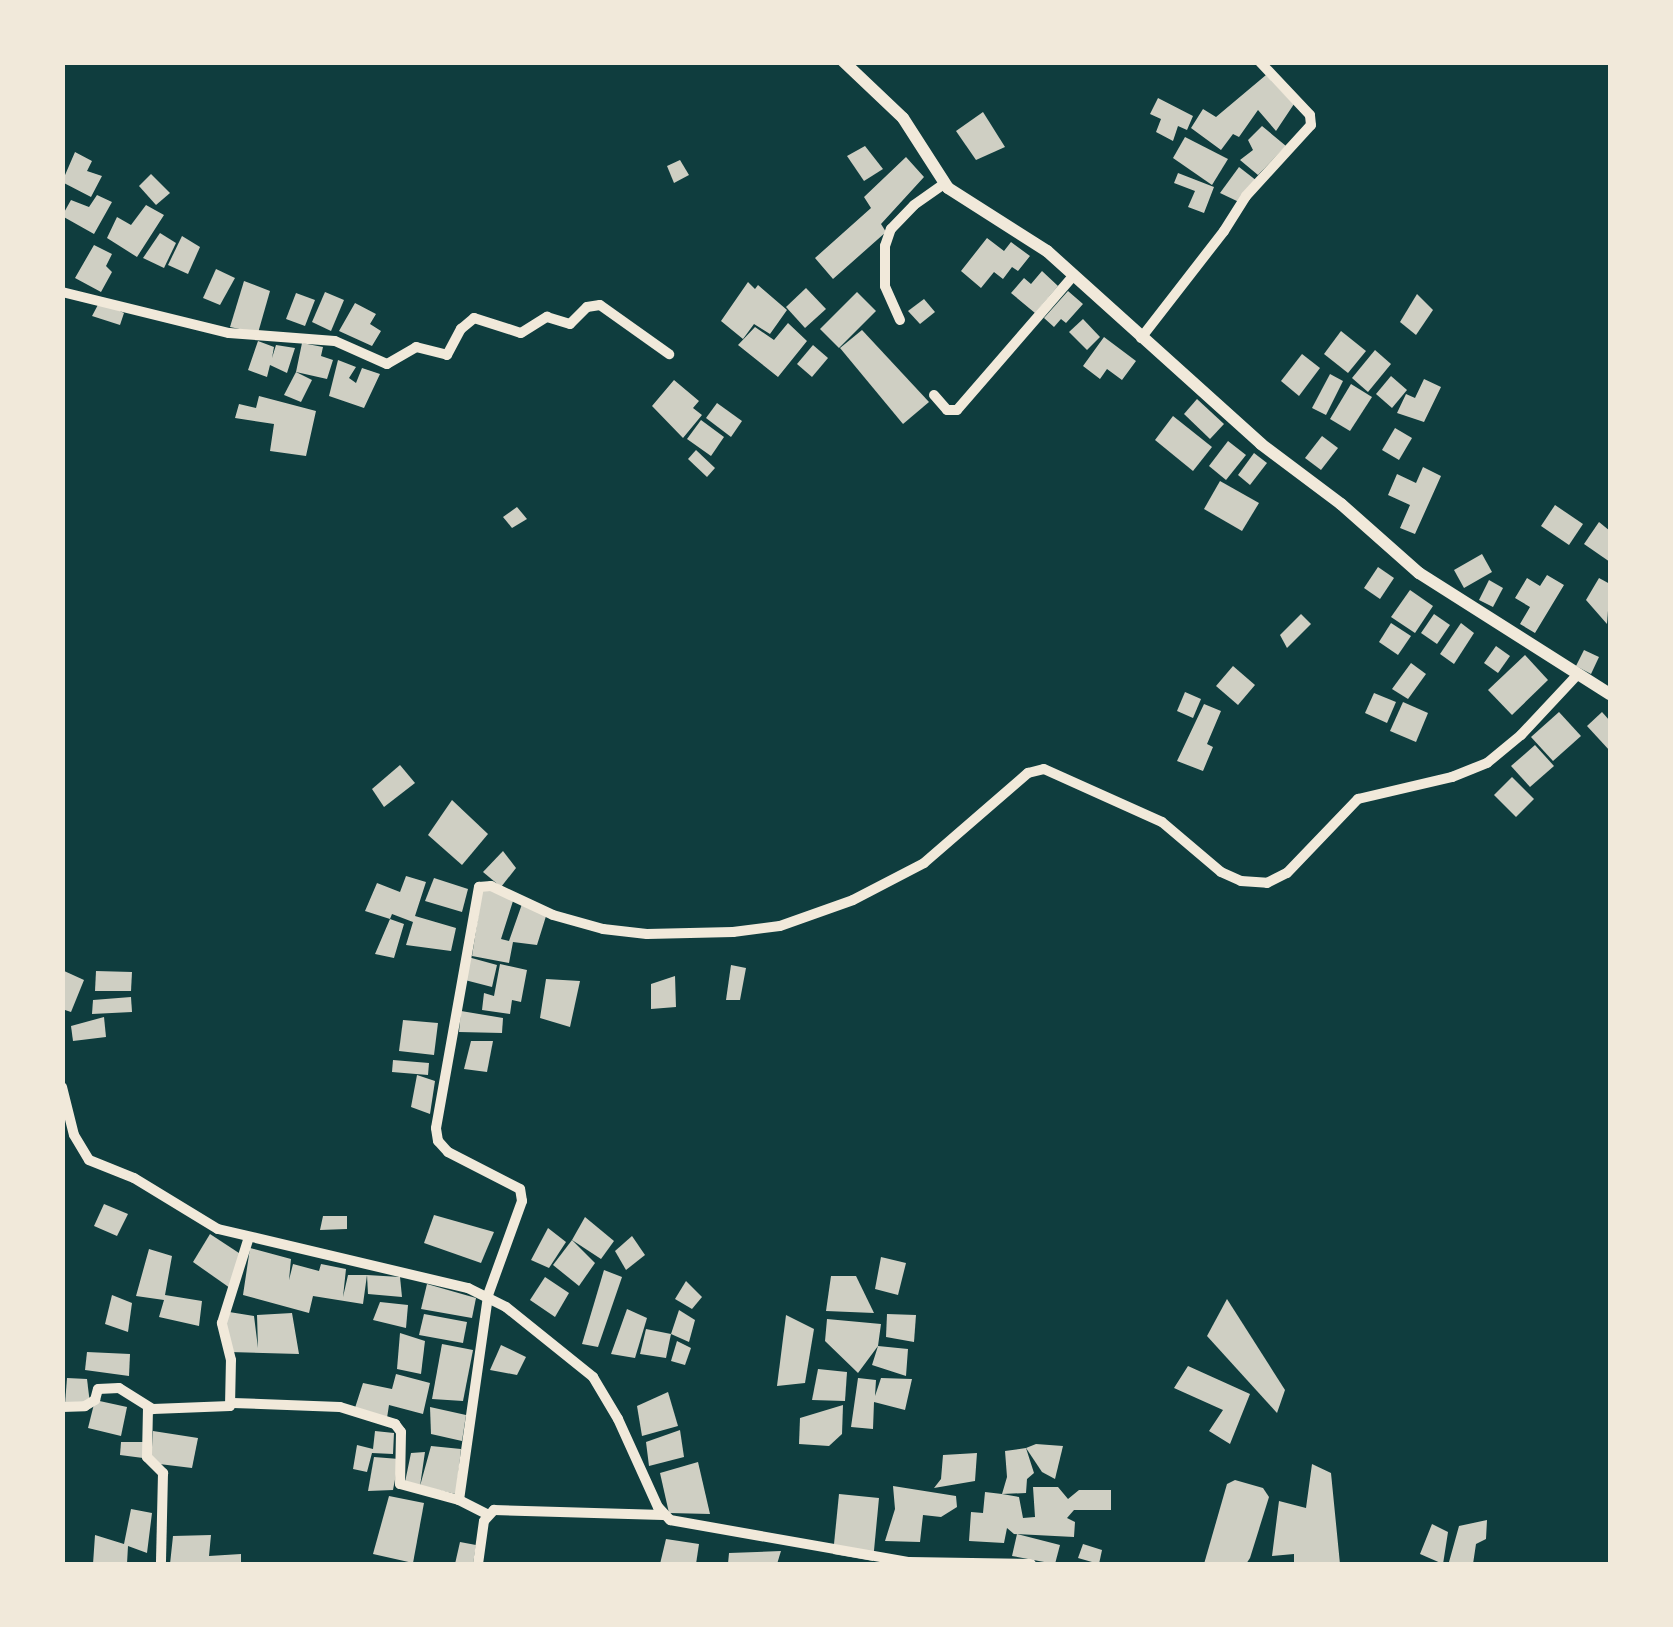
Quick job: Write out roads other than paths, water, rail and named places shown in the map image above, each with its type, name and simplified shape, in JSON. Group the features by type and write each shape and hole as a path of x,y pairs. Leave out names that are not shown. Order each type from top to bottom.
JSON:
{"street":[{"path":"844,62 903,118 945,183 961,197 1018,228 1261,444 1341,504 1420,572 1610,694"},
{"path":"1141,338 1224,232 1246,196 1311,124 1310,115 1260,62"},
{"path":"900,320 885,286 885,246 891,230 914,205 945,183"},
{"path":"934,396 950,412 958,410 1073,276"},
{"path":"62,292 230,334 335,342 388,364 416,347 447,355 461,330 474,318 521,333 547,317 570,324 587,307 600,305 669,354"},
{"path":"459,1500 488,1294 522,1201 520,1189 448,1152 438,1141 436,1128 475,895 483,884 553,915 603,928 647,934 733,932 780,926 852,900 924,863 1028,772 1044,770 1162,822 1221,872 1241,881 1266,882 1287,873 1358,799 1452,776 1488,762 1521,735 1578,674"},
{"path":"62,1086 74,1135 88,1160 134,1178 218,1229 248,1240 488,1294 593,1377 614,1409 663,1515"},
{"path":"232,1403 231,1360 222,1323 248,1240"},
{"path":"62,1406 84,1406 94,1400 98,1389 119,1388 148,1408 226,1408 232,1403 340,1407 395,1424 401,1432 398,1481 459,1500 487,1514"},
{"path":"148,1408 148,1457 163,1473 160,1564"},
{"path":"487,1514 494,1510 663,1515 679,1523 748,1530 909,1562 1031,1564"},
{"path":"478,1564 487,1514"}]}
